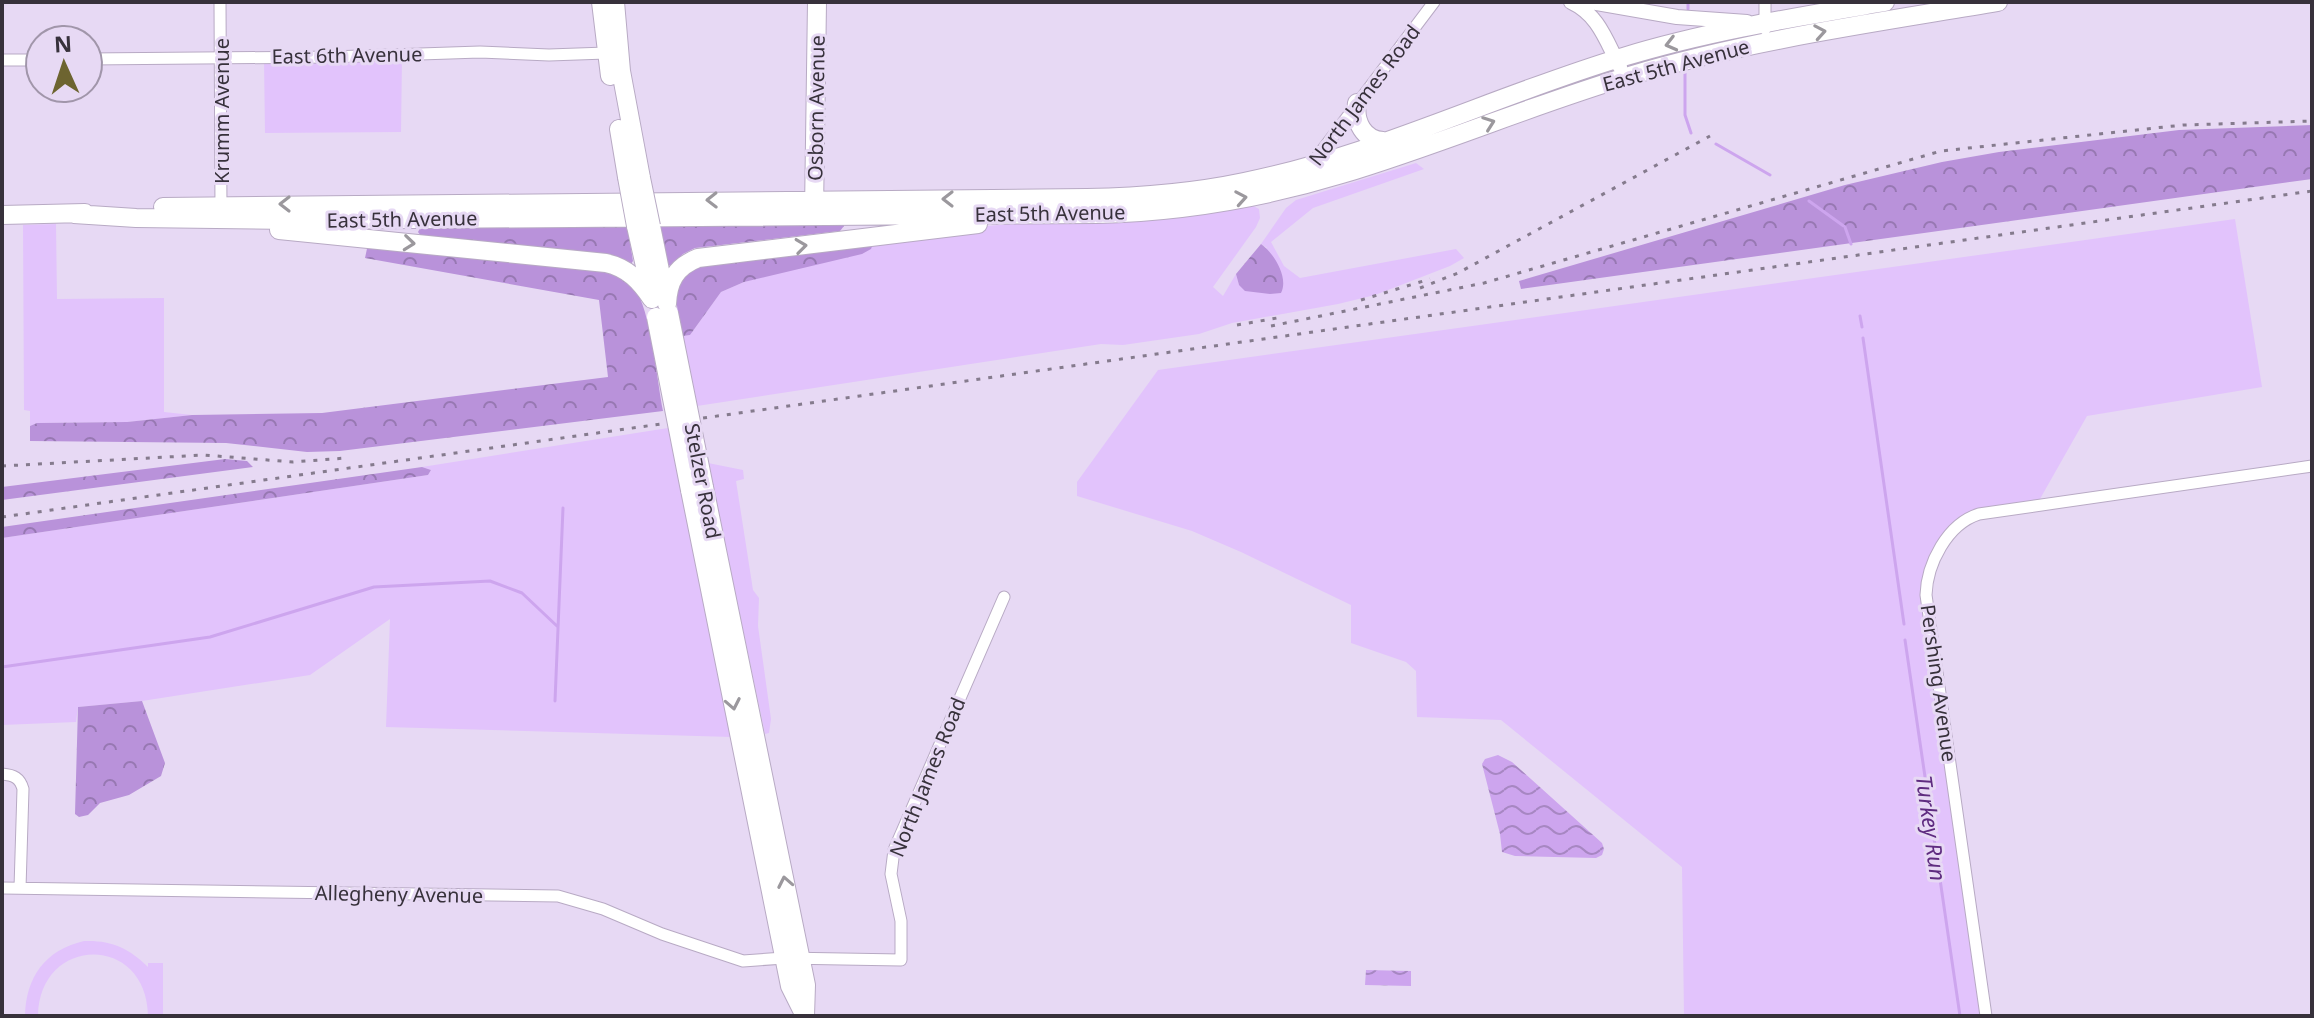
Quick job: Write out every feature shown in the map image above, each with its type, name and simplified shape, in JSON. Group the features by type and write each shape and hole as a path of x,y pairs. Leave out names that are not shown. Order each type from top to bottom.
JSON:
{"main road":[{"name":"Stelzer Road","path":"601,2 606,53 661,308 792,958"},
{"name":"Stelzer Road","path":"615,2 634,178"},
{"name":"Osborn Avenue","path":"814,207 817,2"},
{"name":"East 5th Avenue","path":"814,207 1097,214 1241,199 1408,153 1539,104 1766,32 1885,2"},
{"name":"East 5th Avenue","path":"2,215 74,214 135,218 221,212 814,207 1128,197 1244,182 1310,165 1615,59 1766,32 1998,2"},
{"path":"1357,103 1357,120 1362,129 1372,139 1383,141"},
{"path":"221,212 279,230 606,263 618,266 635,277 661,308"},
{"path":"661,308 672,277 698,258 972,225 1097,214"},
{"path":"792,958 807,995 805,1016"}],"street":[{"name":"Krumm Avenue","path":"220,2 221,212"},
{"name":"North James Road","path":"1293,187 1434,2"},
{"path":"1571,2 1595,19 1625,77"},
{"path":"1591,2 1766,32 1765,2"},
{"name":"East 6th Avenue","path":"104,59 480,52 549,55 606,53"},
{"path":"2,60 24,60"},
{"name":"Pershing Avenue","path":"1986,1016 1926,595 1931,564 1964,521 1979,514 2312,466"},
{"name":"North James Road","path":"792,958 901,960 901,921 891,874 894,850 1004,597"},
{"path":"2,774 21,781 23,789 20,888"},
{"name":"Allegheny Avenue","path":"2,888 558,896 603,909 662,934 743,961 792,958"}],"shaded area":[{"path":"402,58 401,132 265,133 264,60"},
{"path":"1416,163 1424,169 1313,208 1271,242 1284,266 1300,278 1456,249 1464,258 1375,295 1232,323 1199,334 1123,345 1101,344 697,406 683,336 690,335 721,292 744,282 873,245 977,227 1248,203 1259,209 1260,218 1213,287 1223,296 1236,274 1239,285 1267,248 1261,244 1286,208 1296,200"},
{"path":"2235,219 2262,387 2087,416 2036,506 1979,514 1956,529 1927,584 1986,1016 1684,1016 1682,867 1501,720 1417,717 1416,671 1406,662 1351,643 1351,605 1192,531 1077,496 1077,482 1158,370"},
{"path":"56,224 57,299 164,298 164,412 192,415 127,422 38,423 30,426 30,411 24,410 23,225"},
{"path":"668,428 732,737 386,727 390,619 310,675 142,701 78,707 76,722 2,725 2,538 428,475 431,470 422,467"},
{"path":"708,463 743,470 744,479 736,481 753,590 759,598 758,626 771,719 769,733 765,734"},
{"path":"84,941 119,946 148,967 148,963 163,963 163,1016 148,1016 143,989 131,970 113,958 93,954 73,959 55,970 43,989 38,1016 25,1016 29,989 40,967 58,951"}],"green space":[{"path":"2312,125 2312,179 1521,289 1519,281 1845,185 1942,162 2179,130"},
{"path":"841,221 844,226 840,231 695,248 671,266 668,265 660,225"},
{"path":"627,223 631,264 421,236 418,232 421,226"},
{"path":"368,244 602,268 620,275 634,287 645,312 663,411 340,451 307,452 226,443 30,441 30,426 37,423 127,422 192,415 322,413 608,377 599,300 365,258"},
{"path":"873,244 862,254 744,282 721,292 690,335 683,336 677,304 678,286 690,271 701,265"},
{"path":"1261,244 1271,253 1282,273 1281,293 1245,291 1239,285 1236,274"},
{"path":"225,459 247,461 253,467 2,500 2,487"},
{"path":"422,467 431,470 428,475 2,538 2,527"},
{"path":"142,701 165,763 161,776 129,795 100,803 88,815 79,817 75,814 78,707"}],"water":[{"path":"1498,755 1512,762 1602,843 1602,855 1596,858 1515,856 1502,852 1482,764 1485,759"},
{"path":"1366,970 1411,971 1411,986 1365,985"}],"waterway":[{"name":"Turkey Run","path":"1688,2 1688,9"},
{"name":"Turkey Run","path":"1685,71 1685,115 1691,133"},
{"name":"Turkey Run","path":"1716,144 1770,175"},
{"name":"Turkey Run","path":"1809,201 1845,227 1851,244"},
{"name":"Turkey Run","path":"1860,316 1862,327"},
{"name":"Turkey Run","path":"1863,338 1904,624"},
{"path":"555,701 563,508"},
{"path":"2,667 210,637 374,587 490,581 522,593 558,627"},
{"name":"Turkey Run","path":"1905,640 1960,1016"}],"railway":[{"path":"1271,326 1484,283 1941,151 2183,125 2312,121"},
{"path":"1420,288 1458,273 1710,136"},
{"path":"2,517 2312,191"},
{"path":"1361,300 1430,279"},
{"path":"1237,325 1283,317"},
{"path":"2,466 204,455 293,462 346,458"}]}
